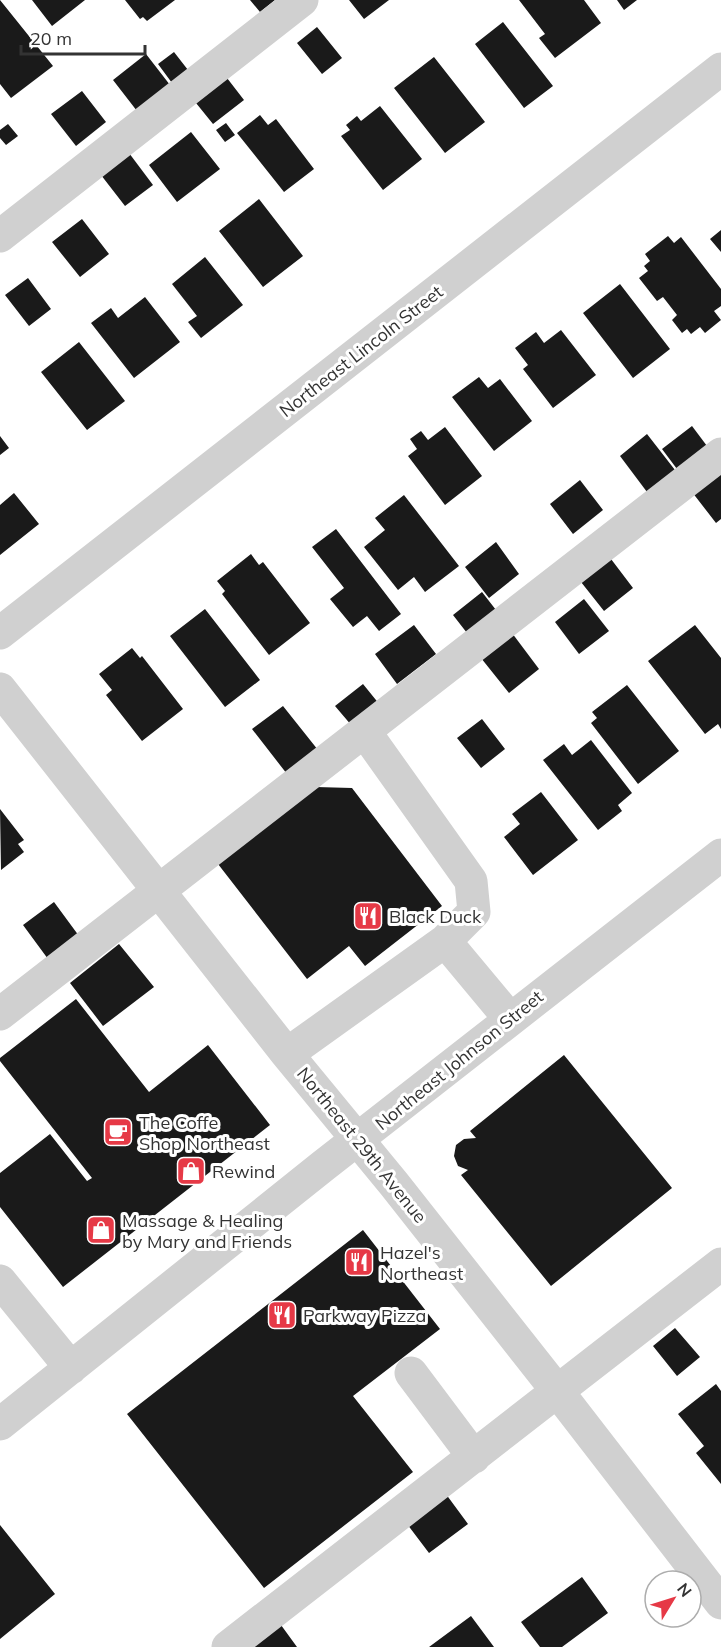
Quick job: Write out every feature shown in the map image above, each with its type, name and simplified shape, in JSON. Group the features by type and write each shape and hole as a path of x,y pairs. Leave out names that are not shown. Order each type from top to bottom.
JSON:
{"street":[{"path":"0,236 302,0"},
{"name":"Northeast Lincoln Street","path":"0,633 721,69"},
{"path":"0,1014 721,454"},
{"name":"Northeast 29th Avenue","path":"0,689 287,1054 558,1392 721,1603"},
{"path":"287,1054 445,941 474,912 471,881 365,732"},
{"name":"Northeast Johnson Street","path":"0,1424 322,1166 721,855"},
{"path":"445,941 510,1018"},
{"path":"228,1647 721,1264"},
{"path":"0,1281 71,1368"},
{"path":"411,1373 474,1457"}],"building":[{"path":"0,0 53,66 11,98 0,84"},
{"path":"32,0 85,0 52,26"},
{"path":"125,0 175,0 147,21 143,17 140,19"},
{"path":"250,0 275,0 260,12"},
{"path":"349,0 389,0 364,19"},
{"path":"519,0 584,0 601,23 555,58 539,38 545,34"},
{"path":"617,0 637,0 624,10"},
{"path":"503,22 553,86 524,108 475,44"},
{"path":"317,27 342,58 322,74 297,43"},
{"path":"174,52 188,70 172,83 158,64"},
{"path":"146,54 170,85 137,111 113,80"},
{"path":"434,57 485,122 445,153 394,88"},
{"path":"227,78 244,100 213,124 196,103"},
{"path":"82,91 106,122 76,146 51,114"},
{"path":"380,106 422,159 383,190 341,136 350,130 346,125 357,116 361,121"},
{"path":"260,115 268,125 276,119 314,169 284,192 237,133"},
{"path":"226,123 235,135 225,142 216,130"},
{"path":"8,124 18,136 6,145 0,138 0,130"},
{"path":"191,132 220,169 177,202 149,165"},
{"path":"129,153 153,185 125,206 101,175"},
{"path":"259,199 303,256 263,287 219,231"},
{"path":"82,219 109,254 80,277 52,242"},
{"path":"721,230 721,252 710,239"},
{"path":"668,236 674,243 681,237 721,289 721,306 714,311 721,320 705,333 700,327 691,334 687,329 682,333 672,320 677,315 663,297 657,301 639,278 648,271 644,266 650,261 645,254"},
{"path":"205,257 243,305 201,338 188,322 197,316 172,284"},
{"path":"28,278 51,309 29,326 5,295"},
{"path":"620,284 670,349 633,378 583,313"},
{"path":"145,297 180,342 134,378 91,323 111,308 118,318"},
{"path":"561,330 596,375 553,408 523,369 528,365 515,348 536,332 544,343"},
{"path":"79,342 125,401 87,430 41,372"},
{"path":"479,377 488,388 500,379 532,421 494,451 452,397"},
{"path":"692,426 707,446 677,469 662,449"},
{"path":"445,427 482,476 445,505 408,456 417,449 410,439 421,431 428,440"},
{"path":"647,434 675,470 647,492 620,456"},
{"path":"0,436 9,448 0,455"},
{"path":"721,470 721,519 716,523 692,492"},
{"path":"580,480 603,510 573,534 550,504"},
{"path":"14,493 39,524 0,555 0,505"},
{"path":"404,495 459,566 425,592 414,577 398,590 364,547 385,530 375,518"},
{"path":"336,529 401,614 379,631 367,616 353,627 330,599 344,588 312,547"},
{"path":"496,542 519,574 489,598 465,567"},
{"path":"251,554 259,565 263,562 310,623 269,655 222,594 225,591 217,581"},
{"path":"611,559 633,588 604,611 581,582"},
{"path":"482,592 496,610 467,633 453,615"},
{"path":"584,599 609,631 579,654 555,622"},
{"path":"205,609 260,680 225,707 170,636"},
{"path":"414,625 436,654 397,684 375,654"},
{"path":"695,625 721,658 721,729 718,724 705,734 648,661"},
{"path":"512,633 539,669 509,693 481,658"},
{"path":"132,648 140,658 142,656 183,709 142,741 106,695 112,690 99,674"},
{"path":"363,684 380,705 352,726 335,706"},
{"path":"627,685 679,751 638,784 591,723 597,718 592,712"},
{"path":"283,706 318,750 287,774 252,729"},
{"path":"482,719 505,749 481,768 457,738"},
{"path":"591,740 632,793 618,805 622,811 598,830 543,760 564,744 572,755"},
{"path":"316,787 352,788 442,906 365,966 349,946 307,979 218,864"},
{"path":"541,792 578,840 533,875 504,837 520,824 512,814"},
{"path":"0,809 24,840 18,844 24,852 1,870"},
{"path":"54,902 79,936 48,959 23,925"},
{"path":"119,944 154,987 103,1026 70,983"},
{"path":"76,999 149,1092 208,1045 270,1125 63,1287 0,1207 0,1173 50,1134 87,1181 92,1178 0,1061 0,1058"},
{"path":"564,1055 672,1188 551,1286 461,1175 468,1170 458,1166 454,1156 456,1145 464,1139 476,1138 470,1131"},
{"path":"363,1230 440,1329 353,1396 413,1472 264,1588 127,1414"},
{"path":"675,1328 700,1357 677,1376 653,1346"},
{"path":"716,1384 721,1391 721,1484 696,1453 704,1446 678,1414"},
{"path":"440,1486 468,1524 429,1553 401,1516"},
{"path":"0,1525 55,1594 0,1639"},
{"path":"582,1577 608,1613 562,1647 540,1647 521,1622"},
{"path":"471,1616 494,1647 429,1647"},
{"path":"281,1625 297,1647 252,1647"}],"place":[{"name":"Black Duck","path":"368,916"},
{"name":"The Coffe Shop Northeast","path":"118,1132"},
{"name":"Rewind","path":"191,1171"},
{"name":"Massage & Healing by Mary and Friends","path":"101,1230"},
{"name":"Hazel's Northeast","path":"359,1262"},
{"name":"Parkway Pizza","path":"282,1315"}]}
